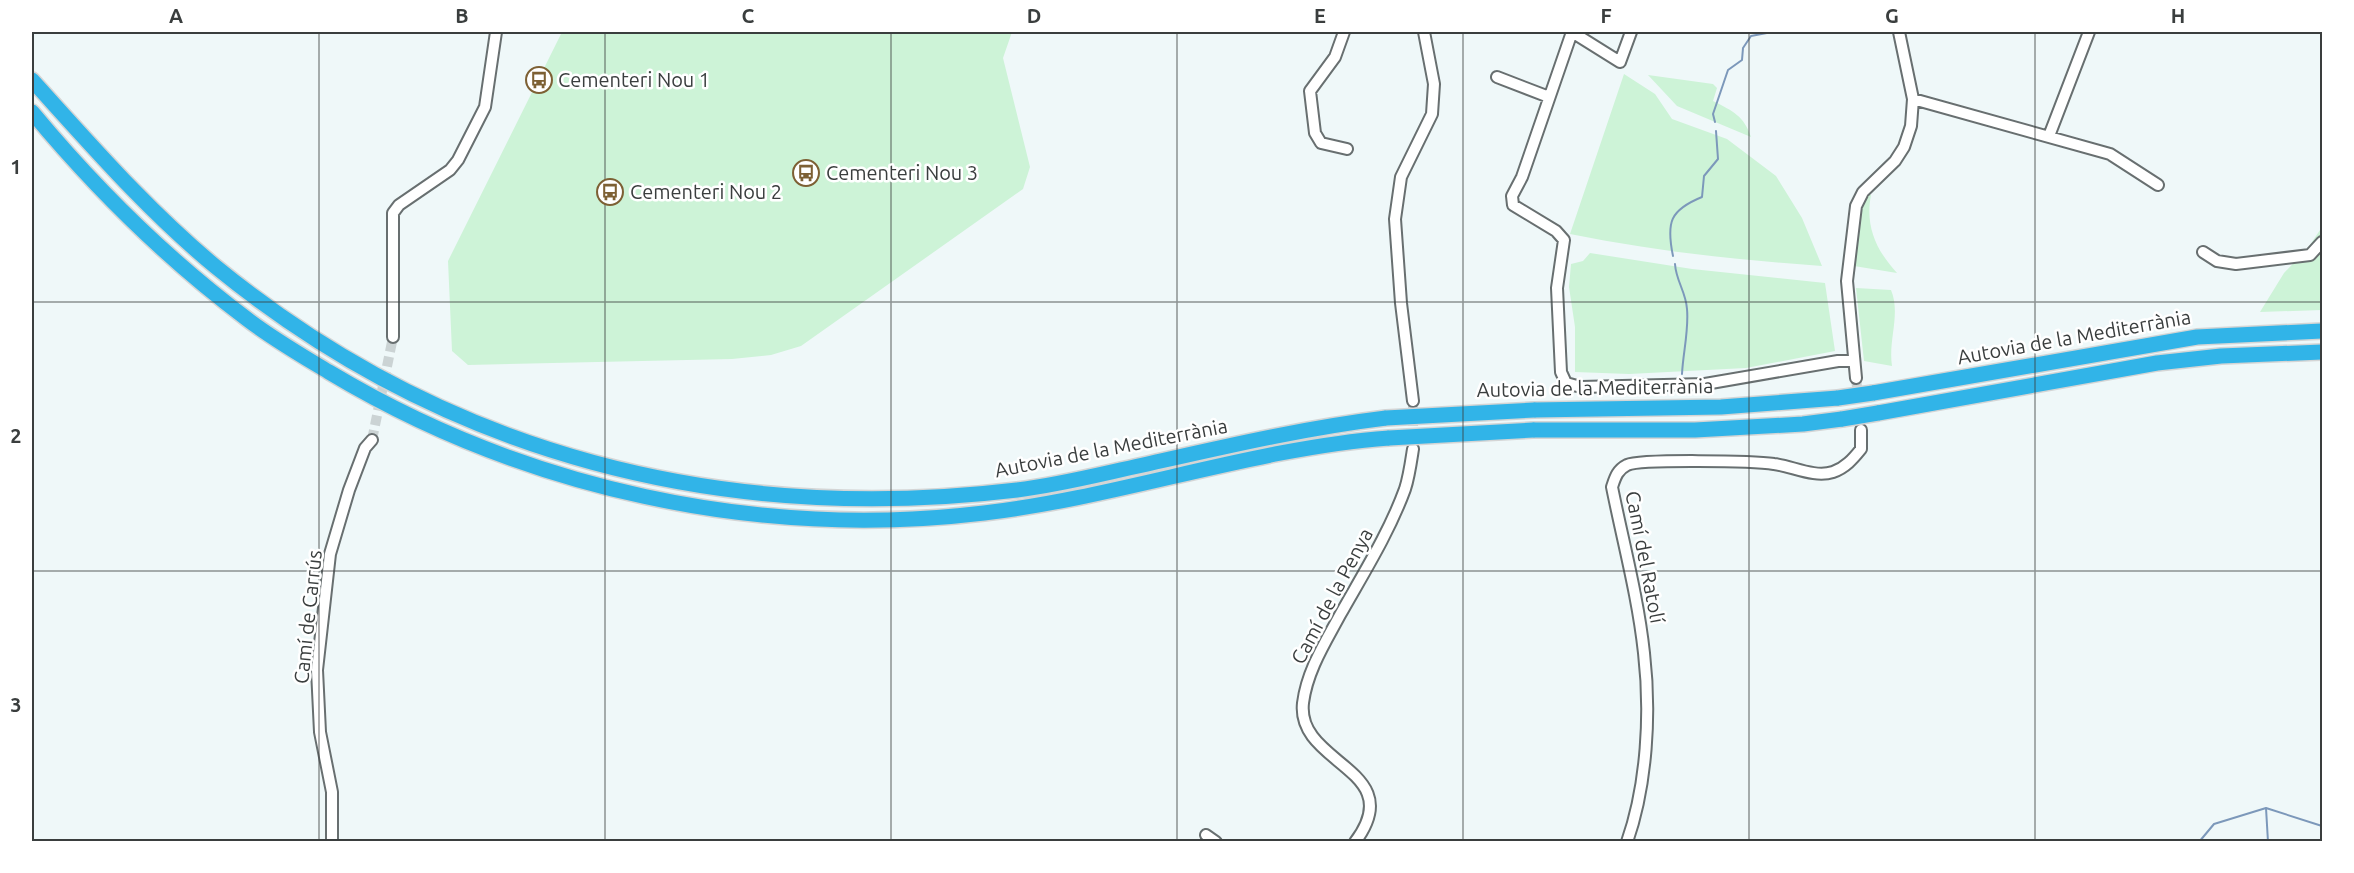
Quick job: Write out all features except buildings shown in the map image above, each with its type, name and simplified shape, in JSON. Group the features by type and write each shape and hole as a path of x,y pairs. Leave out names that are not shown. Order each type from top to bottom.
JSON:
{"highway":[{"name":"Autovia de la Mediterrània","path":"32,80 145,203 215,266 263,304 317,340 450,413 607,468 741,493 871,500 958,496 1033,487 1302,431 1386,418 1534,410 1721,407 1838,398 2197,337 2322,331"},
{"name":"Autovia de la Mediterrània","path":"32,114 141,231 250,321 344,381 407,416 531,467 625,492 756,515 876,520 959,516 1074,499 1291,453 1389,438 1533,430 1695,430 1803,424 1878,413 2157,363 2233,355 2322,352"}],"street":[{"path":"393,337 393,213 399,205 450,170 458,159 485,107 496,32"},
{"path":"1344,32 1335,57 1310,91 1315,133 1321,143 1347,149"},
{"path":"1413,401 1401,303 1395,219 1401,177 1432,114 1434,84 1424,32"},
{"path":"1631,32 1620,62 1572,32 1522,177 1512,196 1513,206 1556,231 1564,240 1557,288 1561,372 1566,383 1581,387 1705,384 1838,361 1854,361"},
{"path":"1856,378 1847,280 1856,206 1863,192 1894,161 1904,147 1911,126 1913,99 1899,32"},
{"path":"2049,136 2089,32"},
{"path":"1497,77 1549,97"},
{"path":"1913,99 2110,154 2158,186"},
{"path":"2203,252 2217,261 2236,264 2310,255 2322,242"},
{"name":"Camí del Ratolí","path":"1627,842 1638,812 1643,783 1646,699 1644,652 1612,487 1617,472 1628,465 1749,462 1774,464 1816,473 1832,472 1851,461 1862,450 1862,434"},
{"name":"Camí de Carrús","path":"332,842 332,792 320,732 317,670 330,554 349,490 365,448 372,440"},
{"name":"Camí de la Penya","path":"1355,842 1364,829 1369,813 1369,794 1360,779 1320,748 1308,733 1302,705 1310,673 1389,526 1401,497 1413,449"},
{"path":"1206,835 1216,842"}],"green space":[{"path":"562,32 1012,32 1003,58 1030,167 1023,189 801,346 771,355 732,359 468,365 452,351 448,261"},
{"path":"1624,74 1655,94 1672,119 1727,139 1776,176 1802,218 1822,266 1696,254 1570,234"},
{"path":"1648,75 1713,84 1717,88 1713,101 1737,115 1745,124 1751,137 1677,106"},
{"path":"1865,194 1871,195 1870,217 1874,237 1883,255 1897,273 1854,266 1859,212"},
{"path":"2322,227 2322,310 2260,312 2284,273 2308,248"},
{"path":"1590,253 1692,269 1825,283 1835,351 1746,368 1629,374 1575,372 1575,327 1569,287 1571,264 1583,261"},
{"path":"1856,288 1891,290 1895,308 1892,366 1864,361"}],"waterway":[{"path":"1715,122 1713,114 1728,70 1742,60 1743,48 1751,36 1772,32"},
{"path":"1673,256 1670,234 1673,219 1683,207 1702,197 1704,176 1718,159 1716,131"},
{"path":"1675,264 1687,309 1682,374"},
{"path":"2266,808 2268,842"},
{"path":"2199,842 2214,824 2266,808 2322,826"}],"tunnel":[{"path":"372,440 393,337"},
{"path":"1856,378 1861,423"},
{"path":"1413,401 1413,443"}],"place":[{"name":"Cementeri Nou 1","path":"539,80"},
{"name":"Cementeri Nou 3","path":"806,173"},
{"name":"Cementeri Nou 2","path":"610,192"}]}
